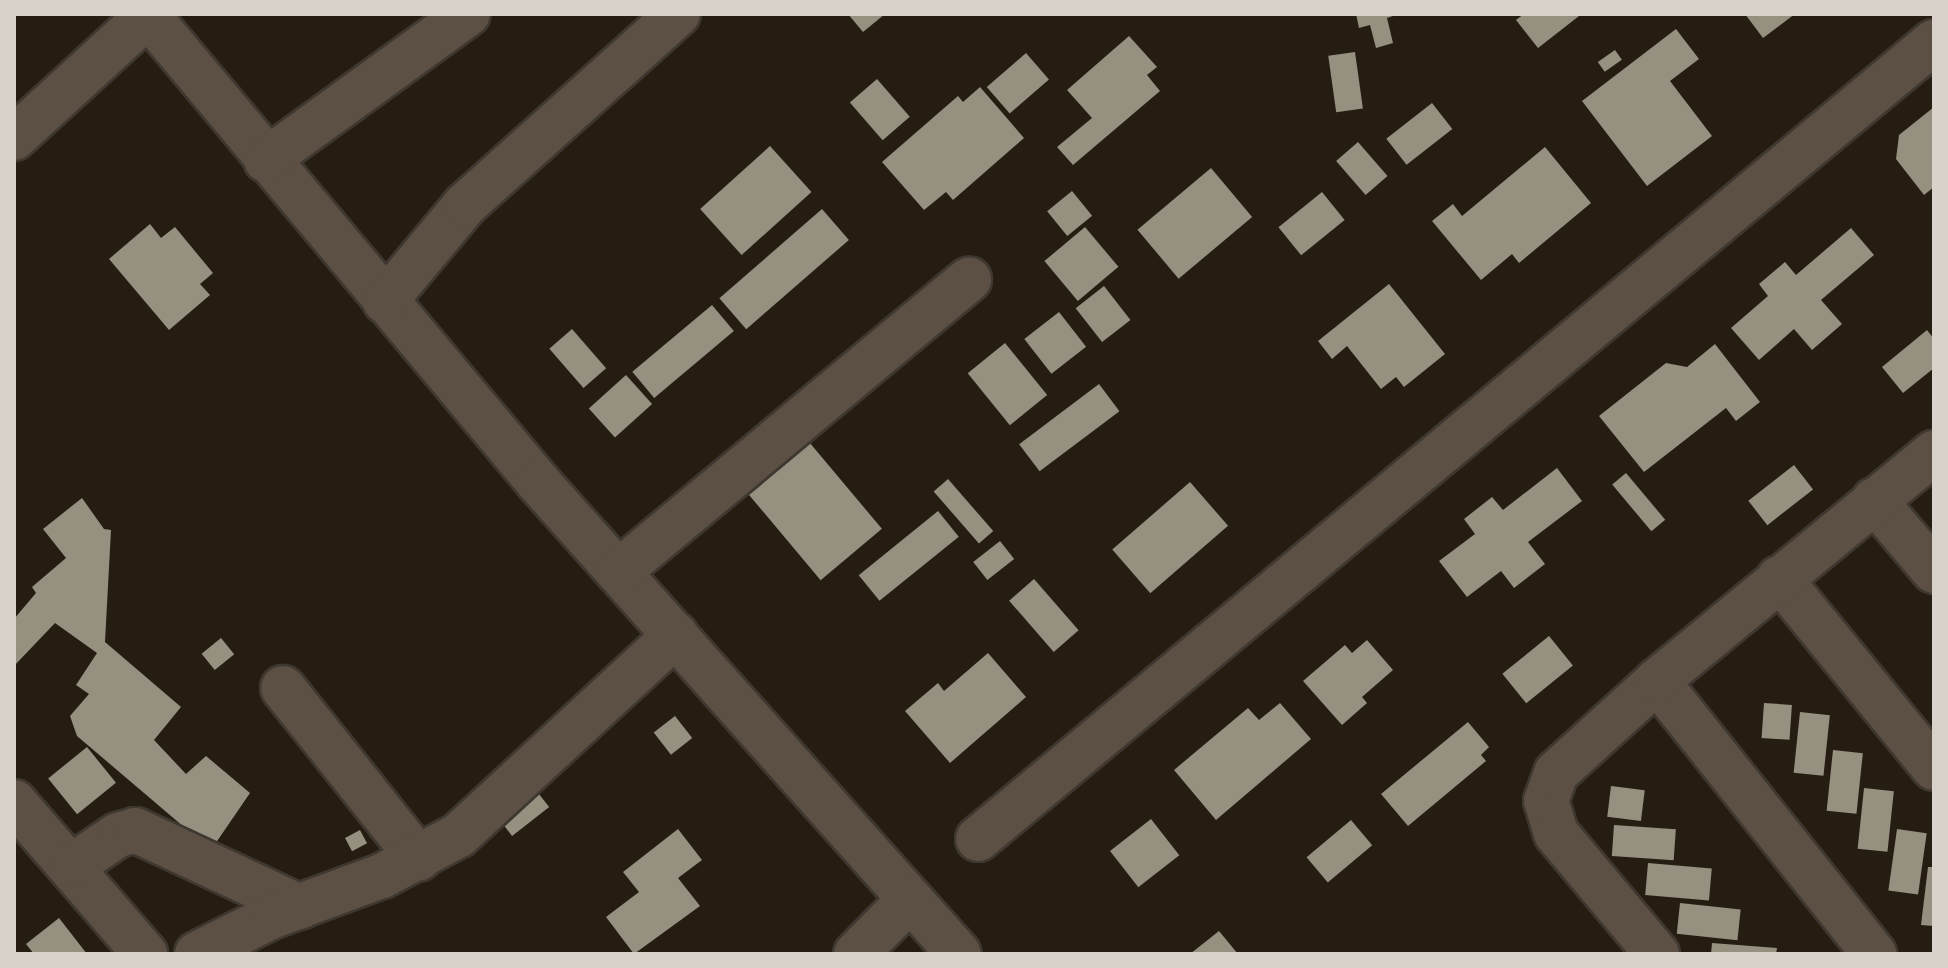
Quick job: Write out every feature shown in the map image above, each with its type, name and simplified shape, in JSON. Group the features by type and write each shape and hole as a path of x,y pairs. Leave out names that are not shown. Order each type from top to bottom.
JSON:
{"street":[{"path":"266,160 468,14"},
{"path":"385,301 465,205 678,14"},
{"path":"14,138 148,15 266,160 618,572 959,954"},
{"path":"978,839 1934,42"},
{"path":"618,572 969,280"},
{"path":"1657,954 1556,833 1546,801 1556,773 1657,681 1934,453"},
{"path":"1874,500 1934,571"},
{"path":"1779,578 1934,768"},
{"path":"197,954 300,907 419,859 459,835 676,635"},
{"path":"1657,681 1874,954"},
{"path":"283,688 419,859"},
{"path":"14,802 145,954"},
{"path":"72,866 118,835 135,830 300,907"},
{"path":"856,954 910,899"}],"building":[{"path":"848,14 885,14 863,32"},
{"path":"1356,14 1399,14 1387,18 1393,43 1376,48 1370,25 1359,28"},
{"path":"1524,14 1579,16 1538,48 1516,20"},
{"path":"1745,14 1795,14 1763,38"},
{"path":"1676,29 1699,59 1670,81 1712,136 1647,186 1582,101"},
{"path":"1129,36 1157,67 1147,75 1160,91 1073,165 1057,147 1092,118 1067,90"},
{"path":"1615,50 1622,60 1605,72 1598,62"},
{"path":"1355,52 1363,108 1336,112 1328,56"},
{"path":"1026,53 1049,79 1010,114 987,87"},
{"path":"877,79 910,117 883,140 850,103"},
{"path":"980,87 1024,138 953,200 946,192 924,210 882,162 958,96 963,102"},
{"path":"1432,103 1452,129 1407,165 1386,139"},
{"path":"1934,107 1934,187 1924,195 1896,159 1899,135"},
{"path":"1358,142 1388,176 1366,195 1336,161"},
{"path":"770,146 811,192 742,255 700,209"},
{"path":"1545,147 1591,203 1519,263 1512,254 1481,280 1432,221 1453,204 1462,216"},
{"path":"1211,168 1252,217 1179,279 1137,230"},
{"path":"1072,191 1092,216 1067,236 1047,211"},
{"path":"1322,192 1345,220 1301,255 1278,227"},
{"path":"822,209 849,240 746,329 719,298"},
{"path":"150,224 161,238 175,227 213,273 200,284 210,295 169,330 109,259"},
{"path":"1085,227 1118,267 1078,301 1044,261"},
{"path":"1851,228 1874,255 1821,300 1842,324 1812,350 1794,329 1759,360 1731,328 1768,296 1759,284 1785,262 1796,275"},
{"path":"1389,284 1445,354 1404,387 1396,377 1381,389 1347,346 1332,359 1318,341"},
{"path":"1104,286 1130,320 1102,342 1076,308"},
{"path":"712,305 734,331 654,398 632,372"},
{"path":"1059,312 1086,347 1051,374 1024,339"},
{"path":"572,329 606,368 583,388 549,349"},
{"path":"1927,330 1934,339 1934,368 1903,393 1882,367"},
{"path":"1005,343 1047,395 1010,425 968,373"},
{"path":"1715,344 1760,402 1736,421 1726,408 1644,472 1599,416 1666,363 1687,367"},
{"path":"626,375 652,404 615,437 589,408"},
{"path":"1099,384 1119,411 1040,471 1019,444"},
{"path":"799,430 882,529 821,580 738,481"},
{"path":"1794,465 1813,489 1767,525 1748,501"},
{"path":"1557,468 1582,501 1528,542 1545,564 1514,588 1501,571 1467,597 1439,561 1475,534 1464,519 1492,497 1503,510"},
{"path":"1626,473 1665,520 1651,531 1612,485"},
{"path":"948,479 993,531 979,544 934,491"},
{"path":"1190,482 1228,526 1150,593 1112,550"},
{"path":"82,498 104,529 111,530 105,642 181,707 154,740 186,774 206,756 250,793 211,850 77,736 70,716 89,694 76,685 97,653 55,623 14,666 14,619 36,593 32,587 66,558 43,529"},
{"path":"938,511 959,537 879,601 859,575"},
{"path":"1000,541 1014,559 987,580 973,562"},
{"path":"1034,579 1079,630 1054,652 1009,601"},
{"path":"1549,636 1573,666 1526,703 1502,674"},
{"path":"221,638 234,654 215,670 202,654"},
{"path":"1367,640 1393,670 1362,697 1367,703 1342,725 1303,681 1345,645 1352,653"},
{"path":"988,653 1026,697 950,763 905,711 938,683 944,691"},
{"path":"1280,703 1311,739 1216,820 1174,770 1248,708 1259,720"},
{"path":"1764,703 1792,705 1789,740 1762,738"},
{"path":"1800,712 1830,715 1823,776 1794,773"},
{"path":"675,716 692,738 671,755 654,733"},
{"path":"1468,722 1489,747 1481,755 1486,761 1408,826 1381,794"},
{"path":"87,747 116,783 77,814 48,778"},
{"path":"1833,750 1863,753 1856,814 1827,811"},
{"path":"1611,786 1645,790 1641,821 1607,817"},
{"path":"1864,788 1894,791 1887,852 1858,849"},
{"path":"535,789 549,807 512,836 498,818"},
{"path":"1151,819 1179,855 1138,887 1110,851"},
{"path":"1351,820 1372,845 1328,883 1307,857"},
{"path":"1614,825 1676,829 1674,860 1612,856"},
{"path":"678,829 702,860 678,878 700,906 634,954 606,917 639,892 623,872"},
{"path":"1897,829 1927,833 1918,895 1888,890"},
{"path":"360,830 367,843 352,851 345,838"},
{"path":"1648,863 1712,869 1709,900 1645,895"},
{"path":"1928,867 1934,867 1934,926 1921,925"},
{"path":"1680,903 1741,909 1737,940 1677,934"},
{"path":"59,918 87,954 34,954 26,944"},
{"path":"1219,931 1238,954 1190,954"},
{"path":"1712,943 1777,948 1776,954 1711,954"}]}
